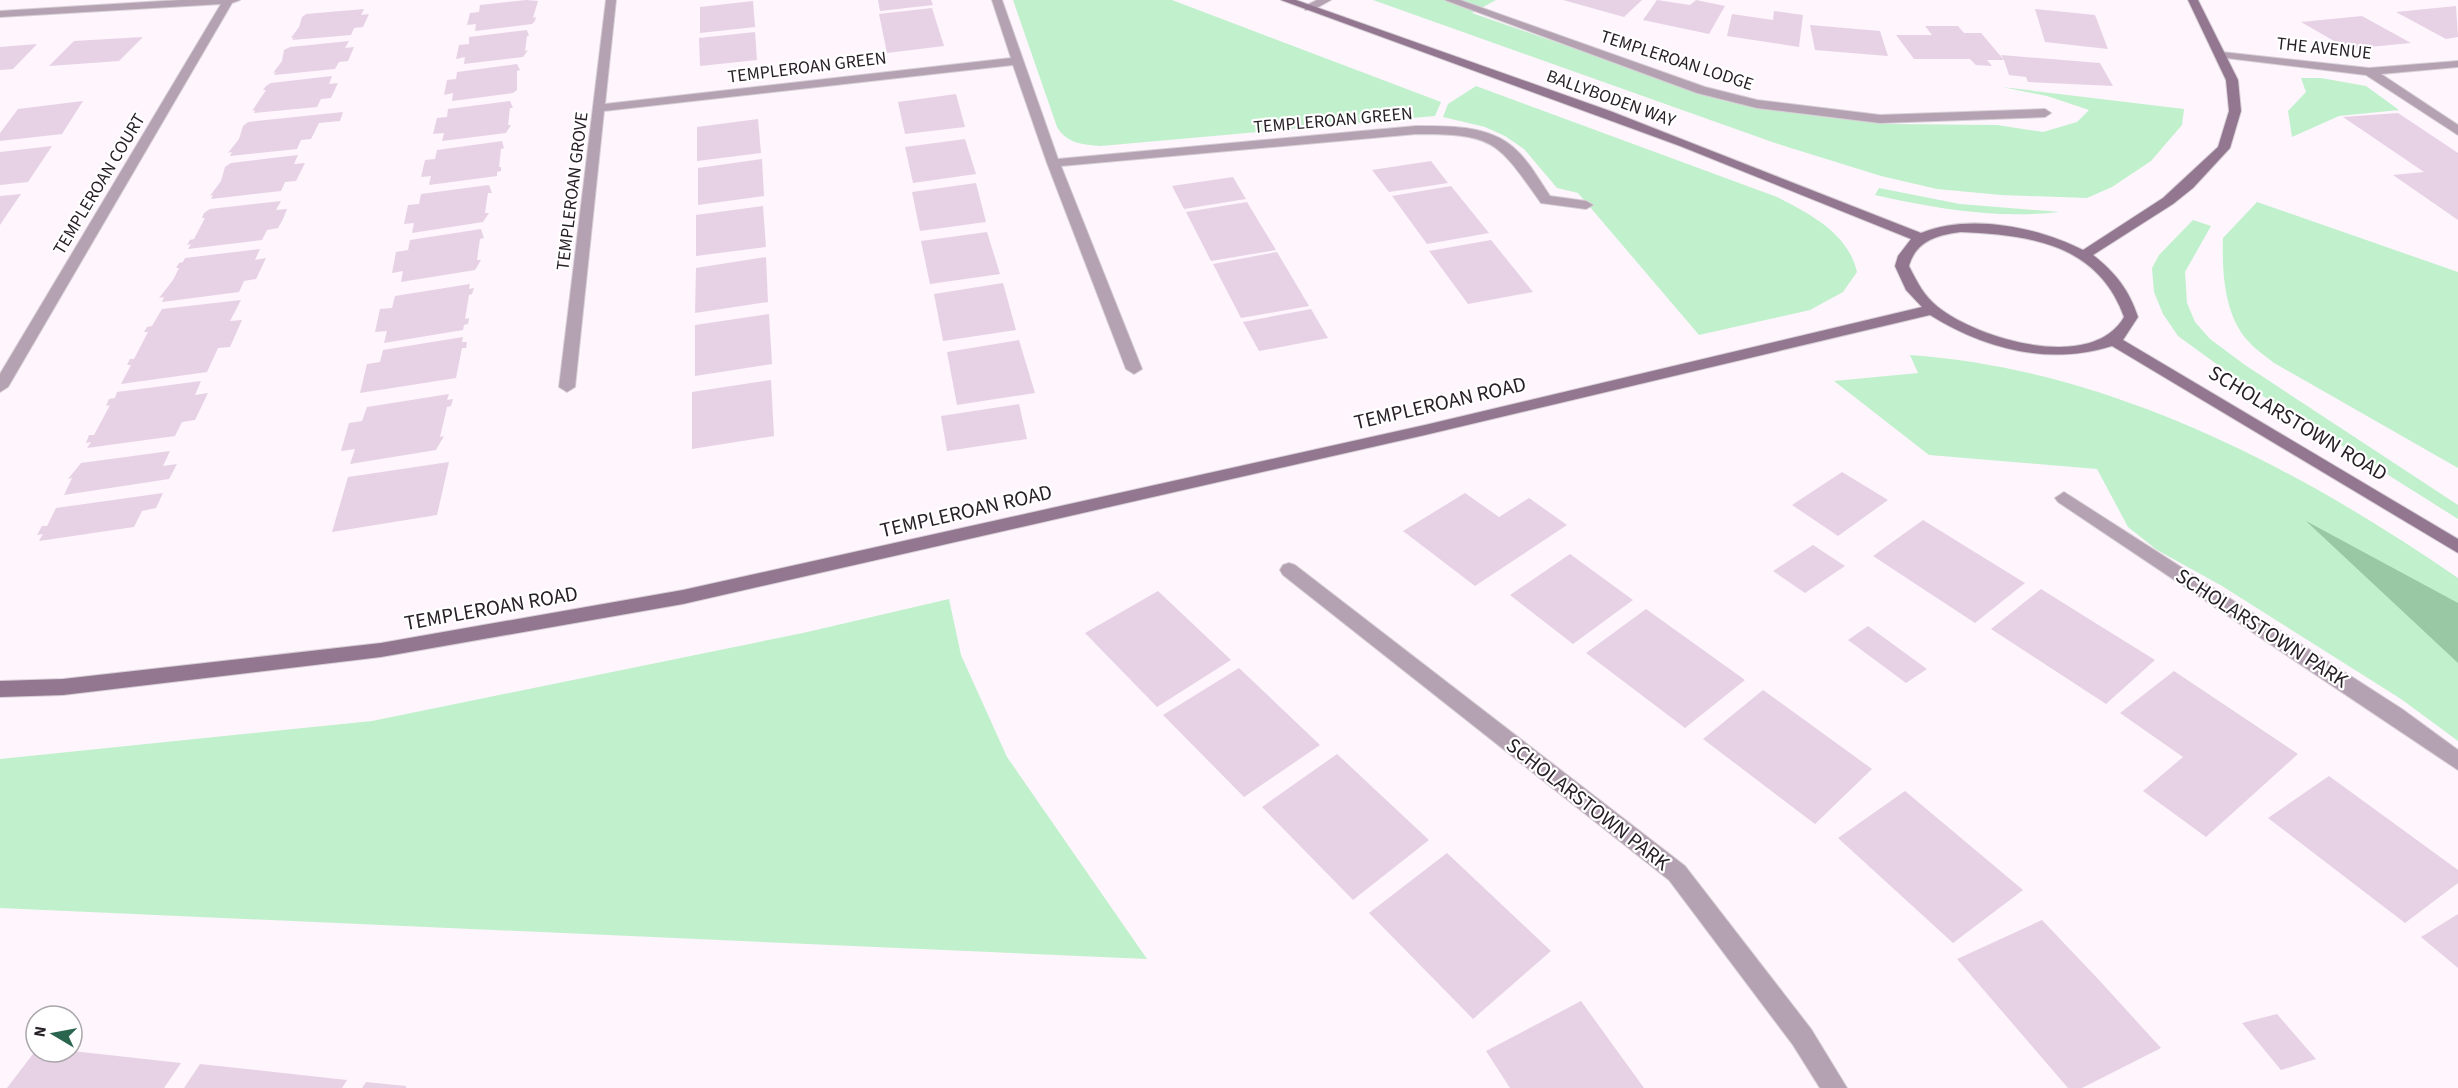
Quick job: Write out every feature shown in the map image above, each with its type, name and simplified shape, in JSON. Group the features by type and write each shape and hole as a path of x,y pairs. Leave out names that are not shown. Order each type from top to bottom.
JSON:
{"street":[{"name":"TEMPLEROAN COURT","path":"0,387 229,0"},
{"path":"0,14 235,0"},
{"name":"TEMPLEROAN GROVE","path":"567,387 611,0"},
{"path":"997,0 1053,163 1134,369"},
{"name":"BALLYBODEN WAY","path":"1286,0 1597,112 1853,209 1921,238"},
{"path":"1309,8 1326,0"},
{"name":"TEMPLEROAN LODGE","path":"1450,0 1701,90 1757,104 1880,119 2045,113"},
{"path":"2083,256 2168,201 2188,185 2224,148 2231,129 2235,100 2222,55 2193,0"},
{"name":"THE AVENUE","path":"2222,55 2369,72 2458,64"},
{"name":"TEMPLEROAN GREEN","path":"600,108 1018,61"},
{"path":"2369,72 2458,131"},
{"name":"TEMPLEROAN GREEN","path":"1053,163 1416,130 1449,130 1478,135 1508,148 1546,200 1586,205"},
{"path":"1986,228 2038,238 2083,256 2112,277 2127,297 2131,317 2121,333 2113,340 2077,350 2022,347 1965,329 1930,310 1912,291 1902,266 1908,248 1921,238 1943,230 1986,228"},
{"name":"TEMPLEROAN ROAD","path":"0,689 75,685 381,651 683,597 1436,427 1930,310"},
{"name":"SCHOLARSTOWN ROAD","path":"2113,340 2265,428 2458,547"},
{"name":"SCHOLARSTOWN PARK","path":"2064,498 2395,715 2458,761"},
{"name":"SCHOLARSTOWN PARK","path":"1289,570 1677,873 1802,1037 1834,1088"}],"green space":[{"path":"1013,0 1172,0 1441,102 1435,116 1101,146 1082,144 1065,137 1057,127"},
{"path":"1373,0 1496,0 1472,13 1725,101 1815,116 1890,124 1997,125 2043,132 2077,122 2089,110 2047,96 2002,87 2184,109 2182,125 2151,161 2112,187 2087,198 2001,195 1937,189 1881,176 1775,143"},
{"path":"2301,78 2321,78 2366,86 2399,110 2339,116 2292,137 2288,111 2306,92"},
{"path":"1476,86 1777,197 1826,226 1845,246 1857,272 1843,292 1810,310 1699,335 1578,193 1557,188 1524,149 1505,136 1485,127 1443,117 1448,104"},
{"path":"1879,188 1960,204 2060,212 1990,213 1921,205 1875,195"},
{"path":"2257,202 2458,272 2458,468 2274,363 2252,345 2241,331 2234,320 2226,293 2223,238"},
{"path":"2193,220 2211,226 2185,272 2187,303 2195,322 2210,339 2245,365 2458,505 2458,519 2244,384 2178,336 2163,314 2154,292 2152,268 2159,255"},
{"path":"1910,355 1984,364 2057,380 2128,402 2198,430 2266,462 2332,498 2458,578 2458,741 2401,699 2222,586 2157,550 2128,527 2097,469 1929,455 1834,381 1918,373"},
{"path":"2306,521 2458,603 2458,663"},
{"path":"949,599 961,655 1007,757 1147,959 0,908 0,759 372,721 803,633"}],"building":[{"path":"526,0 538,1 533,18 536,17 535,21 532,24 475,31 476,24 467,25 470,13 479,12 480,5"},
{"path":"878,0 931,0 933,5 880,11"},
{"path":"1563,0 1642,0 1624,17"},
{"path":"1657,0 1690,5 1696,0 1725,6 1709,34 1643,20"},
{"path":"753,1 755,27 700,33 700,7"},
{"path":"2456,6 2458,37 2446,39 2396,12"},
{"path":"932,8 944,46 887,53 879,14"},
{"path":"364,9 361,15 369,14 363,27 354,28 351,35 292,40 294,38 291,38 299,27 302,17 306,14"},
{"path":"2035,9 2095,15 2108,49 2045,42"},
{"path":"1774,11 1803,15 1799,47 1727,36 1732,14 1773,20"},
{"path":"2362,16 2411,43 2348,49 2301,22"},
{"path":"1810,25 1880,31 1888,56 1815,50"},
{"path":"1925,26 1958,26 1964,33 1981,33 2004,60 1987,60 1992,66 1976,65 1970,59 1914,59 1896,35 1932,35"},
{"path":"527,30 529,36 527,36 525,51 528,50 523,57 464,64 465,57 456,59 459,45 469,44 469,37"},
{"path":"755,32 757,60 700,66 699,38"},
{"path":"143,37 119,61 49,66 74,41"},
{"path":"349,41 345,48 354,47 348,61 339,62 335,69 274,75 276,72 273,73 282,61 284,50 290,47"},
{"path":"37,44 13,69 0,70 0,47"},
{"path":"2001,55 2100,63 2113,86 2028,82 2026,77 2009,75"},
{"path":"517,64 520,70 517,71 517,90 513,93 452,101 453,93 444,95 447,80 456,79 457,72"},
{"path":"332,76 329,84 338,83 331,98 321,99 317,107 254,113 255,110 252,111 266,90 263,90 271,83"},
{"path":"956,94 965,127 905,134 898,102"},
{"path":"83,101 62,134 0,141 0,133 18,109"},
{"path":"510,101 513,108 510,108 508,125 511,125 506,133 442,141 444,133 433,134 437,118 447,117 448,109"},
{"path":"343,112 340,121 319,123 311,139 301,140 297,149 230,156 232,152 228,153 239,139 243,126 248,122"},
{"path":"2398,113 2458,153 2458,220 2393,175 2424,172 2343,117"},
{"path":"758,119 761,153 697,161 697,127"},
{"path":"965,139 976,174 913,183 905,147"},
{"path":"502,141 504,148 501,149 499,167 501,171 497,172 497,176 429,185 431,176 421,177 425,160 435,159 437,150"},
{"path":"52,146 28,182 0,185 0,152"},
{"path":"298,155 294,164 305,163 296,181 285,182 281,191 211,199 213,195 210,196 221,181 225,167 231,163"},
{"path":"762,159 764,196 698,205 698,168"},
{"path":"1431,161 1448,183 1389,192 1372,170"},
{"path":"1233,177 1246,199 1184,209 1172,186"},
{"path":"976,183 986,222 920,231 912,192"},
{"path":"489,185 492,193 488,193 485,213 489,213 483,222 412,233 414,223 404,224 408,205 419,204 421,194"},
{"path":"1451,186 1489,233 1427,244 1392,196"},
{"path":"21,194 8,213 0,225 0,196"},
{"path":"281,201 276,210 287,209 283,219 278,228 267,230 262,240 188,249 191,244 187,245 190,240 194,239 205,218 202,218 204,213 210,209"},
{"path":"1247,202 1276,250 1211,261 1186,212"},
{"path":"763,206 766,247 696,256 696,215"},
{"path":"481,229 484,238 480,239 477,260 481,260 475,270 401,282 403,271 392,273 396,252 408,250 410,240"},
{"path":"987,232 1000,274 930,284 921,241"},
{"path":"1491,240 1533,292 1468,304 1429,251"},
{"path":"260,249 255,260 266,258 256,279 244,281 239,292 162,302 164,297 159,298 173,280 179,263 185,258"},
{"path":"1277,252 1309,306 1241,318 1213,264"},
{"path":"766,257 768,302 695,313 696,268"},
{"path":"1003,283 1016,330 943,341 934,294"},
{"path":"470,284 469,289 474,288 472,294 469,295 465,319 469,318 468,324 464,325 463,330 384,343 387,331 375,332 380,309 392,308 395,296"},
{"path":"241,300 230,321 242,320 230,347 218,348 207,372 121,384 131,365 127,365 130,359 134,359 148,332 144,332 147,327 152,326 162,309"},
{"path":"1311,309 1328,338 1259,351 1243,322"},
{"path":"769,314 772,364 695,376 695,325"},
{"path":"463,337 462,342 467,342 466,348 462,348 456,378 360,393 367,364 380,362 383,350"},
{"path":"1019,340 1035,393 957,405 947,352"},
{"path":"771,380 774,436 692,449 692,392"},
{"path":"201,381 195,395 208,393 195,420 182,422 175,436 87,448 91,442 86,443 89,435 94,435 110,405 106,406 109,399 115,398 117,392"},
{"path":"449,394 447,400 453,399 451,406 447,407 440,437 444,436 436,450 350,464 355,449 341,451 349,423 362,421 367,407"},
{"path":"1019,404 1027,439 947,451 941,416"},
{"path":"170,451 163,466 177,464 169,479 64,495 72,478 68,479 81,463"},
{"path":"449,462 437,515 332,532 348,477"},
{"path":"1842,472 1888,500 1838,536 1792,505"},
{"path":"163,493 156,508 142,511 134,527 39,541 43,534 37,535 42,526 47,526 56,508"},
{"path":"1465,493 1499,517 1529,498 1567,525 1475,586 1403,531"},
{"path":"1923,520 2025,583 1975,623 1873,556"},
{"path":"1813,545 1845,566 1805,593 1773,571"},
{"path":"1570,554 1633,600 1573,644 1510,595"},
{"path":"2041,589 2155,660 2106,704 1991,629"},
{"path":"1158,591 1231,660 1157,707 1085,633"},
{"path":"1646,609 1745,680 1685,728 1586,653"},
{"path":"1868,626 1927,669 1906,683 1848,640"},
{"path":"1239,668 1320,745 1244,797 1163,715"},
{"path":"2174,671 2298,754 2206,837 2143,791 2183,757 2120,713"},
{"path":"1763,690 1872,769 1815,824 1703,739"},
{"path":"1337,754 1429,840 1353,900 1262,807"},
{"path":"2329,776 2458,870 2458,883 2405,923 2268,818"},
{"path":"1905,791 2023,890 1953,943 1838,838"},
{"path":"1447,853 1551,951 1473,1019 1369,913"},
{"path":"2458,914 2458,968 2421,937"},
{"path":"2042,920 2161,1048 2082,1088 2068,1088 1957,959"},
{"path":"1581,1001 1644,1088 1510,1088 1486,1051"},
{"path":"2277,1014 2316,1059 2281,1070 2242,1023"},
{"path":"84,1052 181,1063 164,1088 7,1088 25,1064 84,1064"},
{"path":"200,1064 347,1080 342,1088 184,1088"},
{"path":"366,1082 406,1086 406,1088 362,1088"}]}
